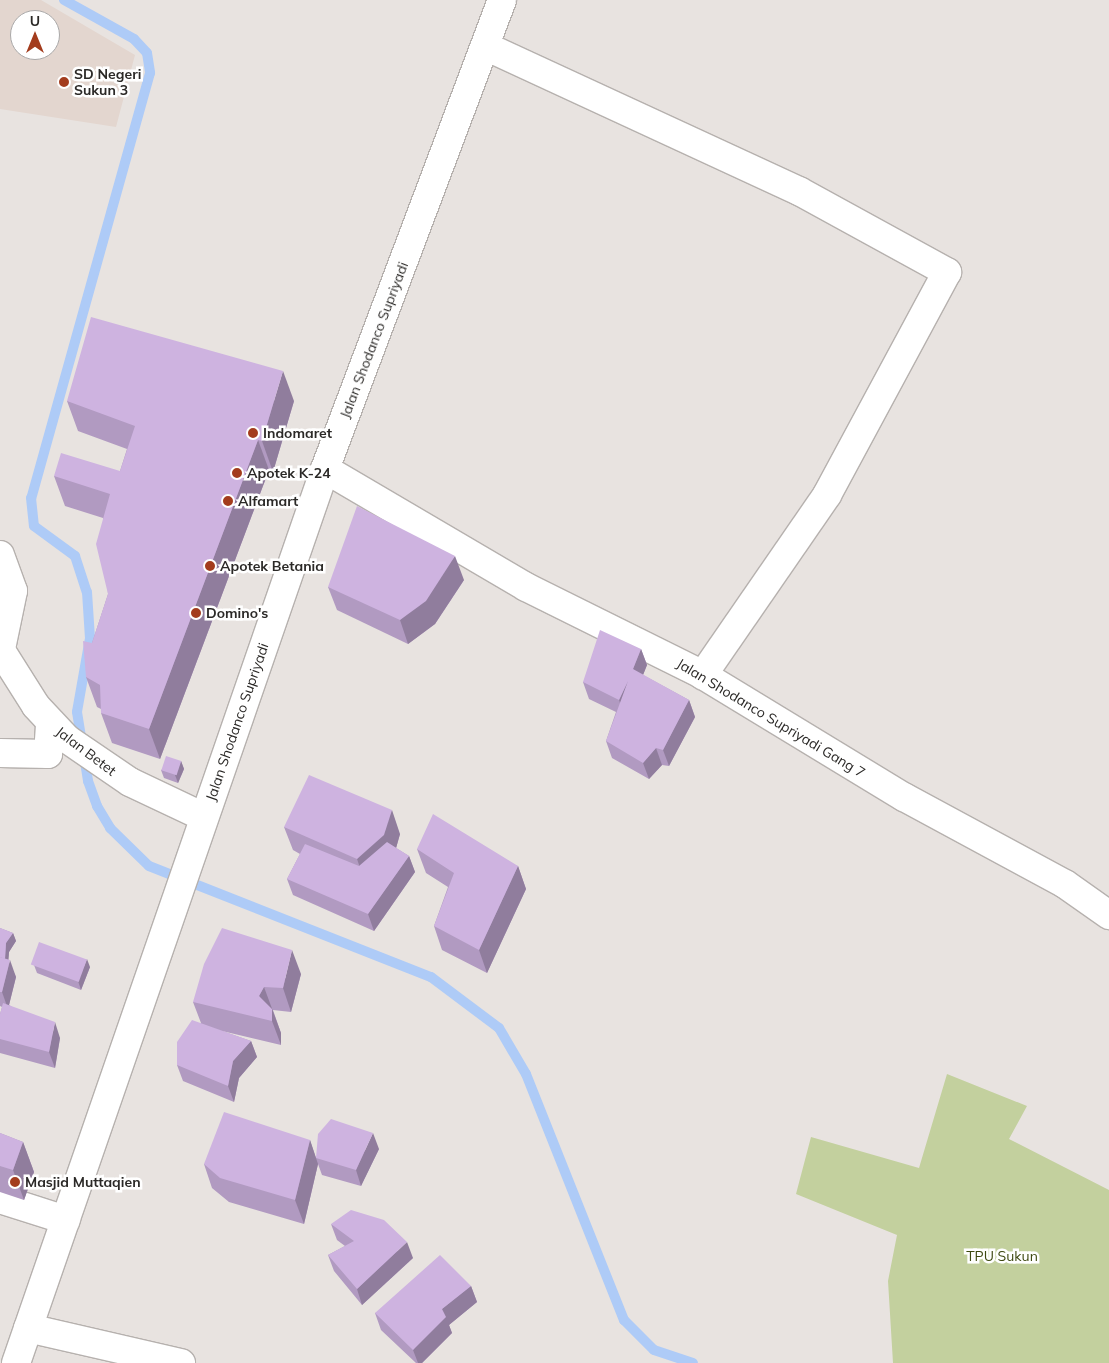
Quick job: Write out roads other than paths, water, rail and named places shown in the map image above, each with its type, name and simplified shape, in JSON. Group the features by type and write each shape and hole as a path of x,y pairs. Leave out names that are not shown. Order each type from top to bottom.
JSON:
{"street":[{"name":"Jalan Shodanco Supriyadi","path":"16,1363 325,469 502,0"},
{"path":"485,46 798,191 946,272 827,495 703,675"},
{"name":"Jalan Shodanco Supriyadi Gang 7","path":"325,469 526,587 703,675 904,797 1065,884 1109,915"},
{"path":"0,555 13,591 0,649"},
{"name":"Jalan Betet","path":"0,649 59,731 100,764 204,817"},
{"path":"0,753 48,754 59,731"},
{"path":"0,1199 66,1220"},
{"path":"28,1328 181,1363"}],"waterway":[{"path":"64,0 134,39 147,53 150,73 31,498 34,526 75,556 87,592 90,638 77,712 88,781 97,806 110,828 149,866 431,977 499,1028 526,1074 624,1320 654,1350 693,1363"}],"place":[{"name":"SD Negeri Sukun 3","path":"64,82"},
{"name":"Indomaret","path":"253,433"},
{"name":"Apotek K-24","path":"237,473"},
{"name":"Alfamart","path":"228,501"},
{"name":"Apotek Betania","path":"210,566"},
{"name":"Domino's","path":"196,613"},
{"name":"Masjid Muttaqien","path":"15,1182"}],"park label":[{"name":"TPU Sukun","path":"1002,1256"}]}
